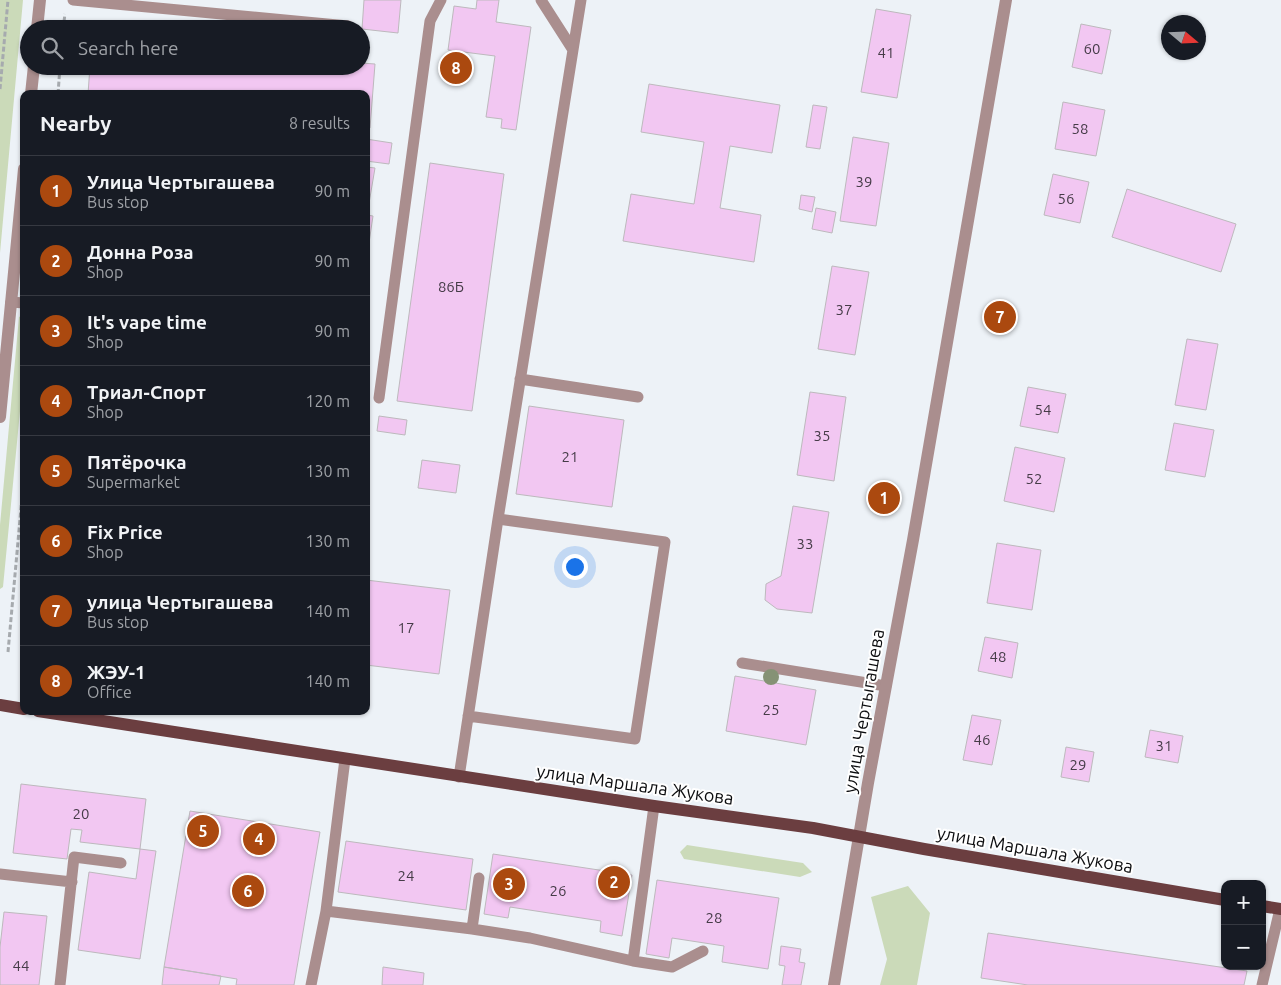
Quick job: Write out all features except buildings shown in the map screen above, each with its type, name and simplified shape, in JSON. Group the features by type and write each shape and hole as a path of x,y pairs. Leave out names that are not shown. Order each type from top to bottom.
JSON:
{"main road":[{"path":"0,705 20,708"},
{"name":"улица Маршала Жукова","path":"64,715 459,777 813,828 1221,899"},
{"path":"1266,907 1281,909"}],"street":[{"path":"39,20 40,0"},
{"name":"улица Чертыгашева","path":"834,985 915,530 1006,0"},
{"path":"31,90 33,75"},
{"path":"0,417 17,303 20,246"}],"lane":[{"path":"73,0 185,5 301,20"},
{"path":"379,398 430,21 441,0"},
{"path":"541,0 573,50"},
{"path":"459,777 580,0"},
{"path":"520,379 638,397"},
{"path":"468,716 635,739 665,542 498,519"},
{"path":"742,663 886,686"},
{"path":"311,985 326,911 345,759"},
{"path":"633,961 654,806"},
{"path":"60,985 74,858 120,863"},
{"path":"0,874 72,882"},
{"path":"472,929 479,878"},
{"path":"1262,985 1281,909"},
{"path":"326,911 530,938 633,961 672,967 703,950"}],"path":[{"path":"0,88 8,0"},
{"path":"58,90 59,75"},
{"path":"8,652 20,519"}],"green space":[{"path":"0,0 23,0 20,20 0,253"},
{"path":"19,317 20,411 3,587 0,589 0,525"},
{"path":"687,845 803,863 812,872 800,877 684,859 680,852"},
{"path":"908,886 930,913 917,985 880,985 887,959 871,897"}],"place":[{"name":"ЖЭУ-1","path":"456,68"},
{"name":"улица Чертыгашева","path":"1000,317"},
{"name":"Улица Чертыгашева","path":"884,498"},
{"name":"Пятёрочка","path":"203,831"},
{"name":"Триал-Спорт","path":"259,839"},
{"name":"Донна Роза","path":"614,882"},
{"name":"It's vape time","path":"509,884"},
{"name":"Fix Price","path":"248,891"}]}
